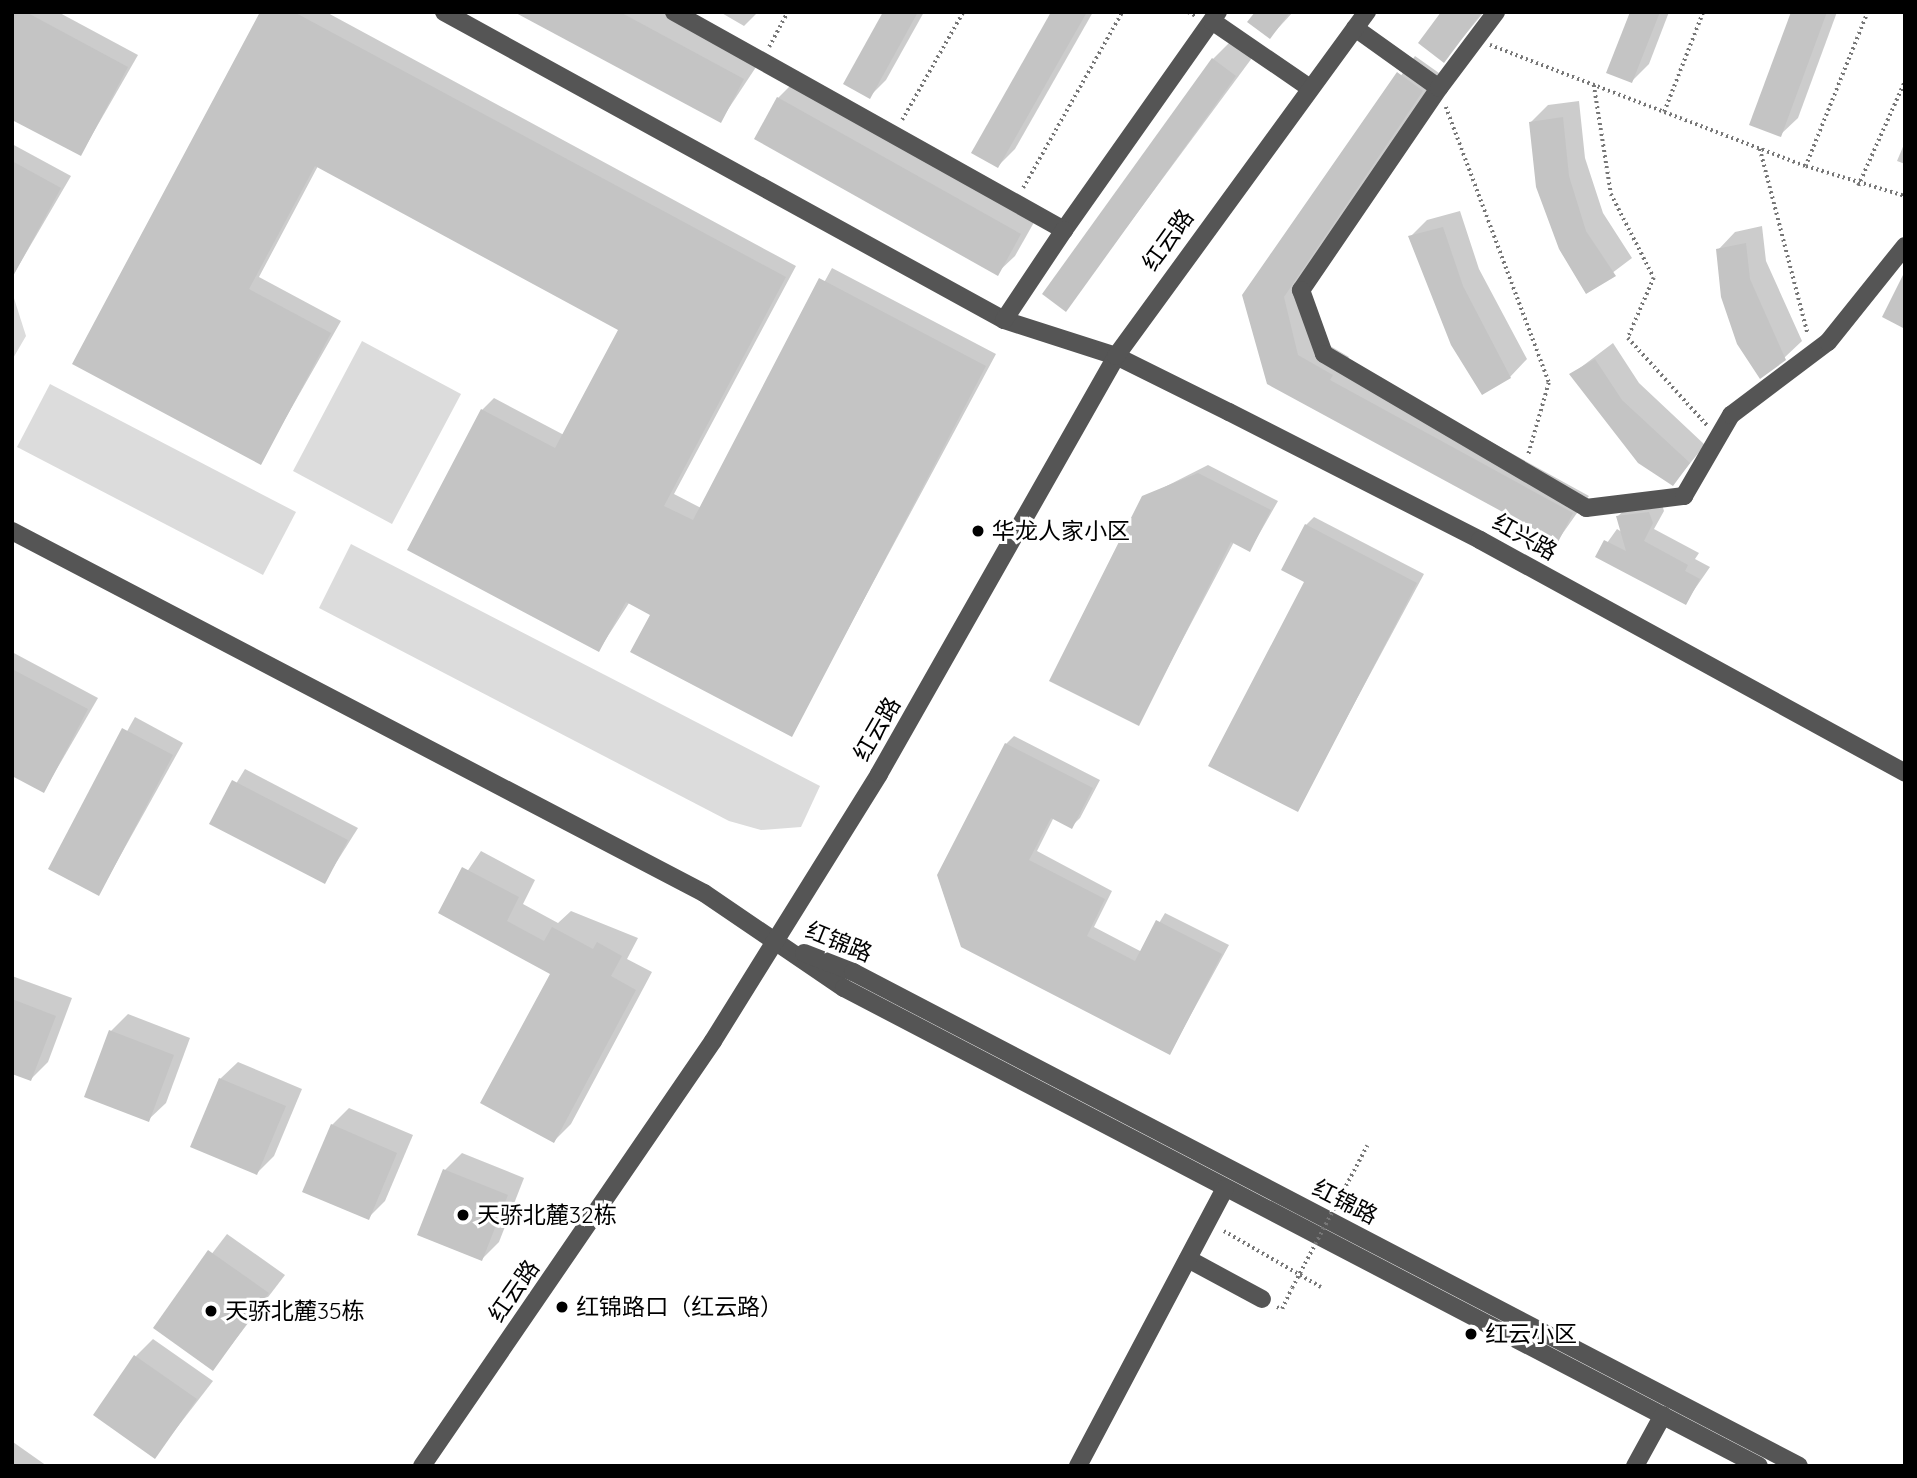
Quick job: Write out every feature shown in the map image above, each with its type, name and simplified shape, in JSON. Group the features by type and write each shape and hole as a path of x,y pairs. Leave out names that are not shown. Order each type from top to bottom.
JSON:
{"street":[{"name":"红兴路","path":"444,12 1004,320 1116,356 1480,540 1905,774"},
{"path":"674,12 1064,230"},
{"name":"红云路","path":"422,1466 774,942 879,774 1116,356 1367,12"},
{"path":"1496,12 1439,88 1301,289 1324,354 1586,508 1684,496 1731,415 1813,354 1905,246"},
{"path":"1004,320 1215,16 1310,88"},
{"path":"1355,28 1439,88"},
{"path":"12,531 704,893 774,942"},
{"name":"红锦路","path":"774,942 844,988 1759,1466"},
{"name":"红锦路","path":"774,942 853,972 1799,1466"},
{"path":"1078,1466 1225,1188"},
{"path":"1188,1259 1262,1299"},
{"path":"1635,1466 1663,1415"}],"path":[{"path":"761,61 788,12"},
{"path":"894,135 963,12"},
{"path":"1015,202 1122,12"},
{"path":"1664,112 1703,12"},
{"path":"1806,166 1868,12"},
{"path":"1475,39 1858,186 1905,196"},
{"path":"1858,186 1905,81"},
{"path":"1594,85 1611,194 1654,278 1628,338 1718,437"},
{"path":"1439,88 1549,383 1524,471"},
{"path":"1760,149 1813,354"},
{"path":"1292,1288 1367,1146"},
{"path":"1224,1231 1321,1287"}],"shaded area":[{"path":"12,292 26,336 12,360"},
{"path":"362,341 461,394 392,524 293,471"},
{"path":"50,384 296,512 263,575 17,447"},
{"path":"351,544 820,786 801,827 761,830 729,821 319,608"}],"building":[{"path":"12,12 26,12 128,67 81,156 12,120"},
{"path":"260,12 294,12 786,277 664,506 693,520 819,278 986,366 792,737 630,652 650,615 626,602 599,652 407,550 481,409 555,448 618,330 315,166 249,289 331,333 261,465 72,364"},
{"path":"514,12 620,12 744,79 721,123"},
{"path":"883,12 918,12 870,99 843,84"},
{"path":"1051,12 1087,12 998,168 971,153"},
{"path":"1255,12 1290,12 1270,39 1247,22"},
{"path":"1441,12 1482,12 1444,63 1418,43"},
{"path":"1630,12 1660,12 1632,83 1606,73"},
{"path":"1791,12 1827,12 1781,137 1749,125"},
{"path":"1212,58 1236,76 1066,312 1042,294"},
{"path":"1397,72 1423,91 1284,297 1298,355 1333,375 1330,380 1573,513 1558,542 1267,384 1242,295"},
{"path":"777,97 1021,234 998,276 754,139"},
{"path":"1563,117 1569,176 1586,231 1616,276 1586,294 1559,249 1536,187 1529,122"},
{"path":"12,161 61,188 12,278"},
{"path":"1443,227 1463,286 1511,378 1482,395 1451,345 1408,236"},
{"path":"1746,243 1750,279 1786,360 1760,379 1737,344 1721,297 1716,249"},
{"path":"1905,271 1905,329 1882,317"},
{"path":"1595,359 1622,400 1690,463 1673,486 1638,463 1569,374"},
{"path":"1198,473 1271,510 1250,552 1231,542 1139,726 1049,681 1142,496"},
{"path":"1649,512 1653,523 1644,541 1688,565 1685,571 1700,579 1686,605 1595,557 1604,540 1626,551 1616,516"},
{"path":"1305,524 1417,583 1298,812 1208,766 1304,582 1281,570"},
{"path":"12,669 88,709 44,793 12,776"},
{"path":"122,728 173,755 99,896 48,869"},
{"path":"1005,743 1093,788 1072,829 1051,818 1029,860 1105,899 1087,936 1135,961 1156,920 1222,954 1170,1055 961,947 937,875"},
{"path":"232,780 348,840 325,884 209,824"},
{"path":"462,867 519,897 507,921 544,941 552,927 593,949 597,942 622,956 611,976 636,990 554,1143 480,1103 550,974 438,913"},
{"path":"12,999 56,1016 31,1081 12,1074"},
{"path":"109,1030 174,1055 149,1122 84,1097"},
{"path":"219,1078 286,1106 257,1175 190,1147"},
{"path":"331,1124 397,1153 369,1220 302,1192"},
{"name":"天骄北麓32栋","path":"443,1169 508,1195 482,1261 417,1235"},
{"name":"天骄北麓35栋","path":"208,1250 269,1293 213,1371 153,1328"},
{"path":"134,1355 197,1399 155,1459 93,1415"}],"place":[{"name":"华龙人家小区","path":"978,531"},
{"name":"天骄北麓32栋","path":"463,1215"},
{"name":"红锦路口（红云路）","path":"562,1307"},
{"name":"天骄北麓35栋","path":"211,1311"},
{"name":"红云小区","path":"1471,1334"}]}
